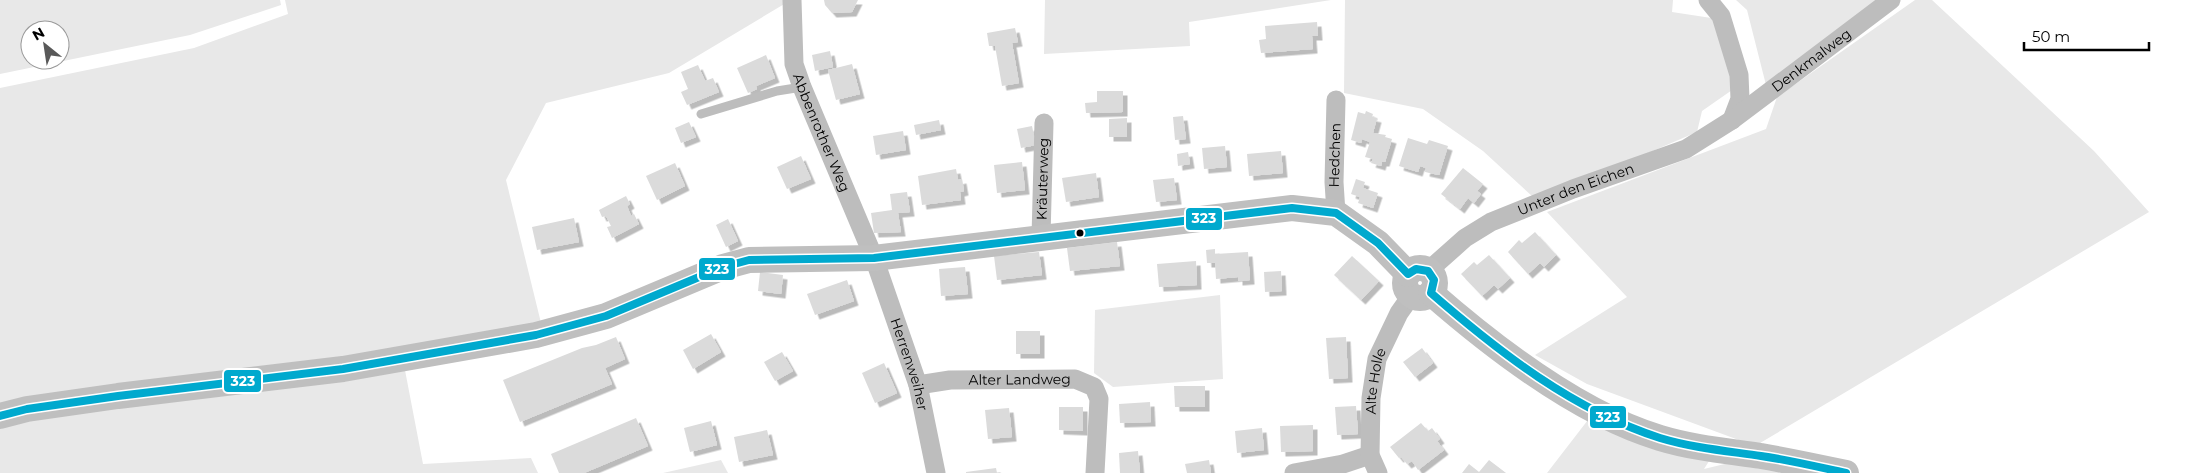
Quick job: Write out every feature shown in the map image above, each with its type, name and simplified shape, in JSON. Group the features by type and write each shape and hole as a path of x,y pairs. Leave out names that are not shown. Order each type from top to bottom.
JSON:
{"street":[{"name":"Abbenrother Weg","path":"792,0 794,64 874,258"},
{"path":"1708,0 1721,16 1739,75 1740,99 1732,120"},
{"name":"Denkmalweg","path":"1732,120 1890,0"},
{"name":"Hedchen","path":"1336,100 1334,182 1336,212"},
{"name":"Unter den Eichen","path":"1420,283 1465,238 1491,222 1573,189 1686,149 1732,120"},
{"name":"Kräuterweg","path":"1041,237 1044,123"},
{"path":"0,416 27,409 118,396 343,369 536,335 606,316 723,267 749,260 874,258 1292,208 1336,212 1378,243 1462,320 1584,406 1659,438 1718,452 1760,456 1846,473"},
{"name":"Herrenweiher","path":"874,258 918,385 936,473"},
{"name":"Alte Holle","path":"1378,473 1370,455 1371,398 1377,359 1399,313 1420,283"},
{"name":"Alter Landweg","path":"918,385 950,380 1075,379 1094,387 1099,399 1095,473"},
{"path":"1294,473 1343,464 1370,455"}],"lane":[{"path":"701,114 777,91 802,87"}],"shaded area":[{"path":"0,0 280,0 281,5 190,35 70,60 70,20 20,20 20,70 0,74"},
{"path":"285,0 786,0 786,3 669,73 546,103 506,180 542,327 0,408 0,88 194,48 288,14"},
{"path":"1045,0 1331,0 1189,22 1190,46 1044,54"},
{"path":"1345,0 1673,0 1672,12 1731,21 1745,81 1702,111 1697,132 1627,162 1533,197 1483,151 1423,109 1344,93"},
{"path":"1736,0 1877,0 1766,85 1747,10"},
{"path":"1915,0 1932,0 2094,151 2149,212 1755,446 1587,384 1535,355 1627,297 1547,212 1766,129 1777,97"},
{"path":"1220,295 1223,379 1113,387 1094,373 1095,310"},
{"path":"404,365 423,464 531,458 538,473 0,473 0,426 29,419"},
{"path":"1591,416 1711,458 1704,469 1737,461 1796,473 1547,473"},
{"path":"721,460 728,473 663,473"}],"building":[{"path":"824,0 858,0 852,12 832,13 825,5"},
{"path":"1317,22 1318,36 1312,36 1313,49 1261,53 1259,40 1266,39 1265,26"},
{"path":"1015,28 1018,42 1012,43 1019,83 1002,86 995,46 989,46 987,33"},
{"path":"830,51 833,67 815,71 812,55"},
{"path":"766,55 775,78 756,86 757,89 748,93 737,68"},
{"path":"852,64 860,94 836,100 828,70"},
{"path":"698,65 705,81 713,78 719,92 687,105 681,92 688,89 681,72"},
{"path":"1097,91 1123,91 1123,112 1086,113 1085,103 1097,102"},
{"path":"1366,111 1373,114 1372,117 1377,118 1373,133 1386,135 1385,137 1392,139 1385,162 1382,162 1381,166 1371,163 1373,159 1365,157 1370,142 1362,139 1361,143 1351,140 1358,112 1365,114"},
{"path":"1183,116 1186,139 1175,140 1173,117"},
{"path":"1127,118 1127,137 1109,137 1109,119"},
{"path":"939,120 941,130 916,135 914,125"},
{"path":"689,122 696,137 681,143 675,128"},
{"path":"1032,126 1036,145 1021,148 1017,129"},
{"path":"903,131 906,150 876,155 873,136"},
{"path":"1408,138 1427,144 1429,140 1448,146 1439,175 1425,172 1426,168 1420,166 1418,172 1399,166"},
{"path":"1225,146 1227,167 1204,169 1202,148"},
{"path":"1281,151 1283,173 1249,176 1247,154"},
{"path":"1188,152 1190,164 1178,166 1177,154"},
{"path":"801,156 811,179 787,189 777,167"},
{"path":"1022,162 1025,190 997,193 994,165"},
{"path":"675,163 685,186 657,200 646,176"},
{"path":"1463,168 1483,184 1477,191 1481,194 1474,203 1468,198 1460,209 1441,194"},
{"path":"956,169 958,180 962,179 964,191 960,192 961,200 922,205 918,176"},
{"path":"1096,173 1099,197 1066,202 1062,178"},
{"path":"1174,178 1177,200 1156,202 1153,180"},
{"path":"1356,179 1365,182 1363,188 1378,193 1373,208 1358,203 1360,197 1351,194"},
{"path":"907,192 910,212 898,213 901,232 874,233 871,213 892,210 890,194"},
{"path":"626,196 630,204 627,206 631,216 634,214 639,224 612,238 607,227 611,226 606,216 602,217 599,210"},
{"path":"574,218 579,242 537,250 532,227"},
{"path":"728,219 738,241 726,247 716,225"},
{"path":"1535,232 1556,255 1544,267 1540,263 1528,274 1508,252 1519,240 1522,243"},
{"path":"1117,242 1120,266 1070,271 1067,248"},
{"path":"1215,249 1215,254 1248,252 1250,280 1238,281 1238,277 1216,279 1215,263 1207,263 1206,250"},
{"path":"1039,252 1042,275 997,280 994,256"},
{"path":"1489,255 1510,278 1498,289 1494,285 1482,296 1461,274 1474,262 1477,265"},
{"path":"1352,256 1379,281 1361,300 1334,275"},
{"path":"1196,261 1197,285 1159,287 1157,264"},
{"path":"965,267 968,294 941,296 939,269"},
{"path":"1281,271 1282,291 1265,292 1264,272"},
{"path":"760,272 783,275 781,294 758,291"},
{"path":"847,280 854,301 815,315 807,294"},
{"path":"1016,331 1040,331 1040,354 1016,354"},
{"path":"711,334 721,352 693,369 683,350"},
{"path":"616,337 625,359 605,368 612,384 520,422 503,380 582,348"},
{"path":"1346,337 1348,378 1329,379 1326,338"},
{"path":"1422,348 1433,363 1415,377 1403,362"},
{"path":"782,352 793,371 775,381 764,362"},
{"path":"884,363 897,393 875,403 862,373"},
{"path":"1174,386 1205,386 1205,407 1175,407"},
{"path":"1150,402 1151,422 1120,423 1119,404"},
{"path":"1356,406 1358,434 1337,435 1335,407"},
{"path":"1059,407 1083,407 1083,431 1059,430"},
{"path":"1009,408 1012,437 988,439 985,410"},
{"path":"636,418 648,446 584,473 559,473 551,454"},
{"path":"711,421 717,445 690,452 684,428"},
{"path":"1421,423 1428,431 1432,428 1440,439 1437,441 1444,450 1418,470 1412,461 1407,464 1390,447"},
{"path":"1313,425 1313,451 1281,452 1280,426"},
{"path":"1262,428 1264,450 1237,453 1235,431"},
{"path":"767,430 773,455 739,462 734,437"},
{"path":"1138,451 1140,473 1120,473 1119,453"},
{"path":"1209,460 1211,473 1187,473 1185,464"},
{"path":"1489,460 1506,473 1462,473 1469,464 1479,472"},
{"path":"996,468 997,473 966,473 966,472"}],"transit line":[{"name":"323","path":"0,416 27,409 118,396 343,369 536,335 606,316 723,267 749,260 874,258 1292,208 1336,213 1378,243 1408,274 1416,269 1428,271 1434,280 1431,293 1483,337 1538,377 1597,412 1628,426 1672,441 1846,473"}]}
